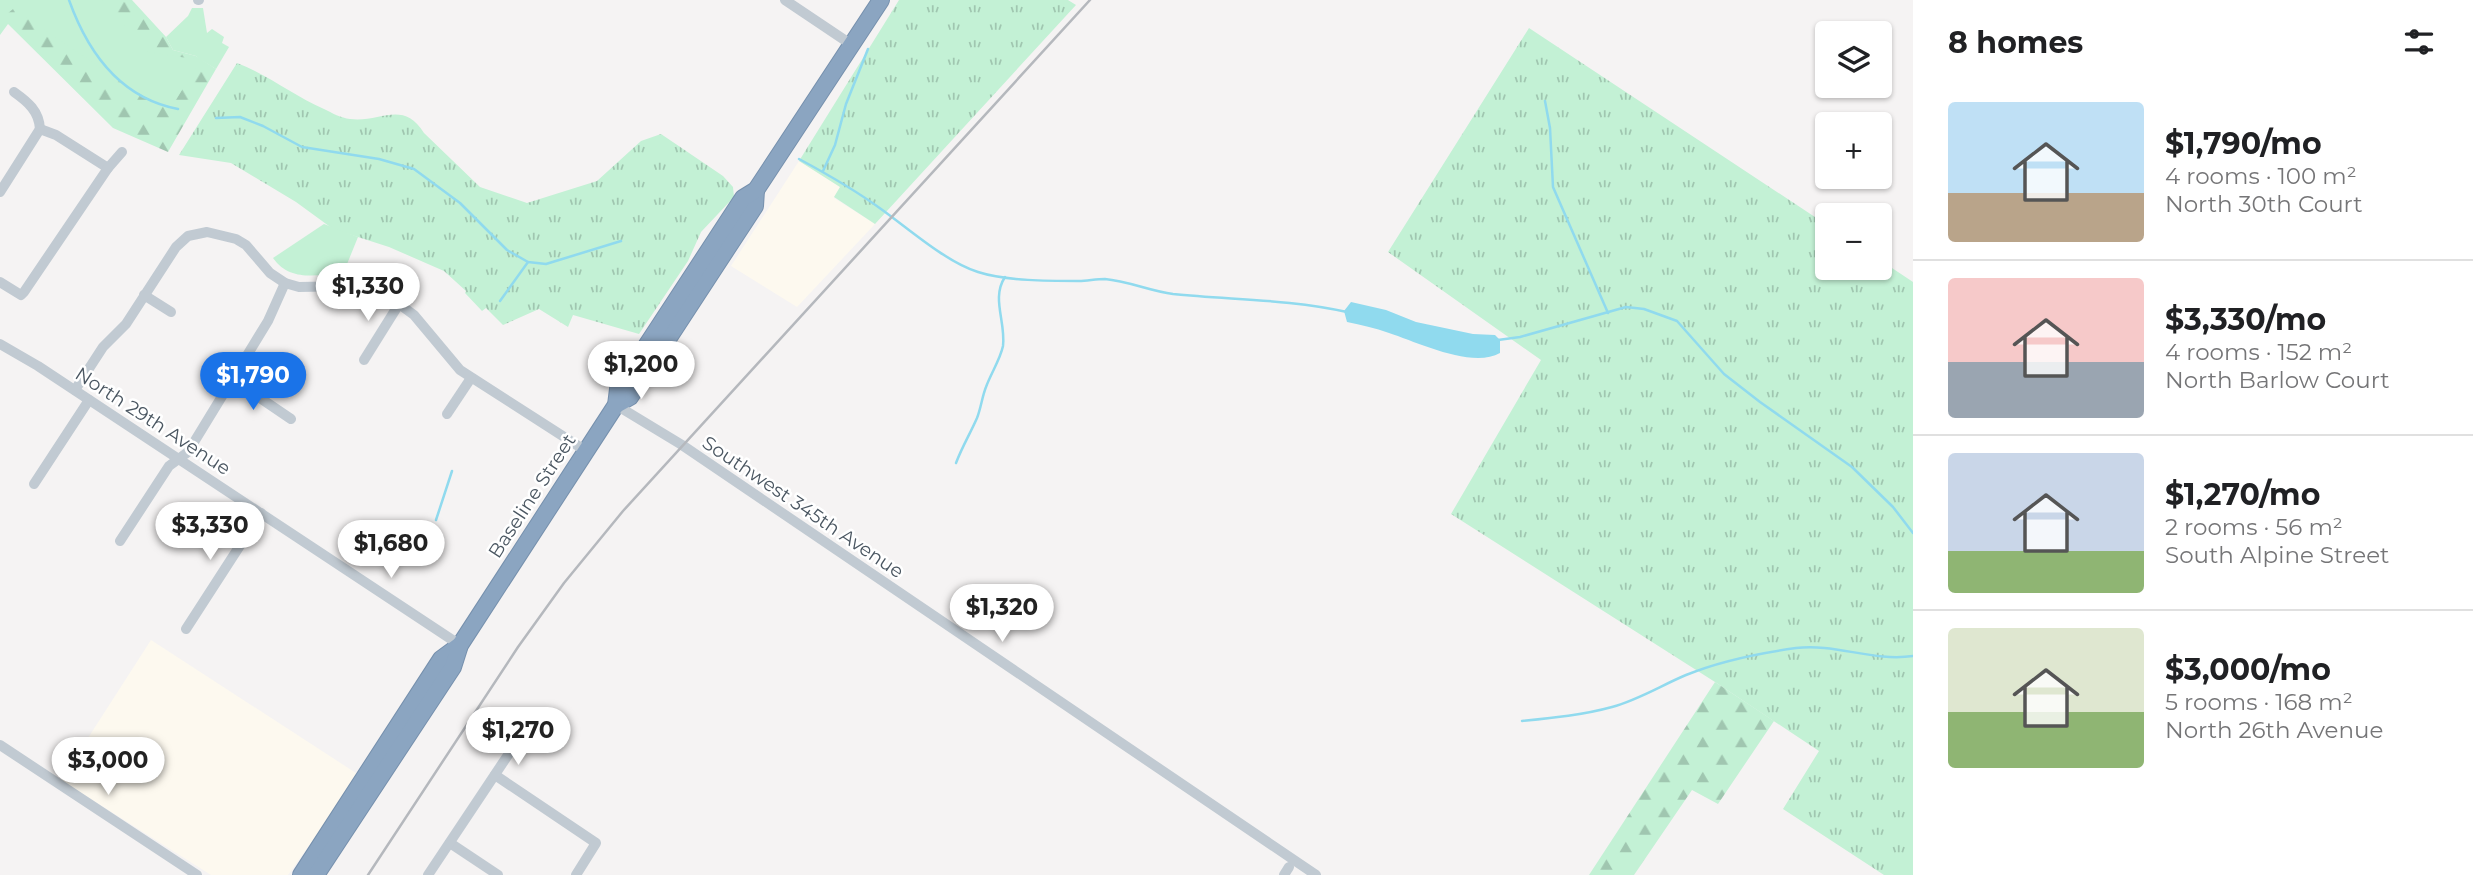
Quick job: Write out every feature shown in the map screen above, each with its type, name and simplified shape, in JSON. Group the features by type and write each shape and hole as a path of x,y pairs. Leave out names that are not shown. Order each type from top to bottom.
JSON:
{"highway":[{"name":"Baseline Street","path":"316,875 453,667 460,645 616,405 618,389 743,198 756,190 881,0"},
{"name":"Baseline Street","path":"301,875 441,659 460,645"}],"street":[{"path":"785,0 852,44"},
{"path":"0,191 40,129 40,121 32,105 14,92"},
{"path":"40,129 56,135 108,168"},
{"path":"0,282 16,293 21,295 24,292 108,168 122,152"},
{"path":"75,390 103,347 125,324 176,247 188,236 207,232 236,239 246,245 270,273 285,283 299,287 352,286 399,304 414,315 460,370 586,451"},
{"path":"120,541 169,466 188,452 268,321 285,283"},
{"path":"144,295 171,312"},
{"path":"364,360 399,304"},
{"name":"North 29th Avenue","path":"0,344 75,390 460,645"},
{"path":"447,414 471,378"},
{"path":"232,379 291,419"},
{"path":"34,484 89,400"},
{"name":"Southwest 345th Avenue","path":"616,405 681,445 1316,875"},
{"path":"186,629 261,513"},
{"path":"428,875 516,743"},
{"path":"0,745 197,875"},
{"path":"495,775 596,843 576,875"},
{"path":"450,843 498,875"}],"shaded area":[{"path":"799,161 840,187 834,198 875,224 797,307 731,266"},
{"path":"151,640 359,775 288,875 211,875 61,780"}],"green space":[{"path":"0,0 132,0 166,37 173,50 196,56 216,69 168,152 113,128 8,24 0,35"},
{"path":"0,0 102,0 148,52 200,60 196,56 173,50 166,37 188,16 192,8 203,8 207,33 212,29 224,37 222,43 229,47 216,69 201,60 170,109 143,96 13,9 0,20"},
{"path":"899,0 1068,0 1076,5 875,224 834,197 840,187 799,161"},
{"path":"1529,28 1815,217 1815,280 1892,280 1892,268 1913,282 1913,875 1884,875 1783,809 1819,751 1451,514 1541,360 1388,252"},
{"path":"237,63 343,118 361,119 390,115 408,117 480,187 527,203 597,181 641,141 661,134 723,176 733,187 734,197 701,232 688,261 639,334 573,315 568,327 539,309 503,325 486,308 482,311 466,291 444,271 389,247 333,229 296,202 231,163 179,155"},
{"path":"324,224 358,237 343,274 296,274 280,266 273,258"},
{"path":"1715,682 1774,721 1718,804 1692,790 1634,875 1589,875"}],"water":[{"path":"1351,302 1386,310 1416,322 1473,334 1495,335 1500,340 1500,353 1475,358 1460,356 1347,322 1344,311"}],"waterway":[{"path":"69,0 86,38 109,70 123,84 140,95 178,109"},
{"path":"823,171 835,145 846,104 868,49"},
{"path":"1545,101 1550,128 1553,187 1608,313"},
{"path":"216,118 240,117 302,147 379,159 414,169 460,203 507,250 528,262 546,264 621,241"},
{"path":"799,159 861,195 953,261 978,272 1028,280 1105,279 1173,294 1282,302 1347,312"},
{"path":"500,301 528,262"},
{"path":"956,463 977,418 1003,346 999,293 1005,277"},
{"path":"1498,340 1520,337 1626,307 1644,309 1677,321 1724,374 1852,467 1893,507 1913,533"},
{"path":"436,520 452,471"},
{"path":"1522,721 1612,707 1699,670 1782,650 1811,647 1883,657 1913,656"}],"railway":[{"path":"368,875 518,647 564,583 623,511 1090,0"}]}
